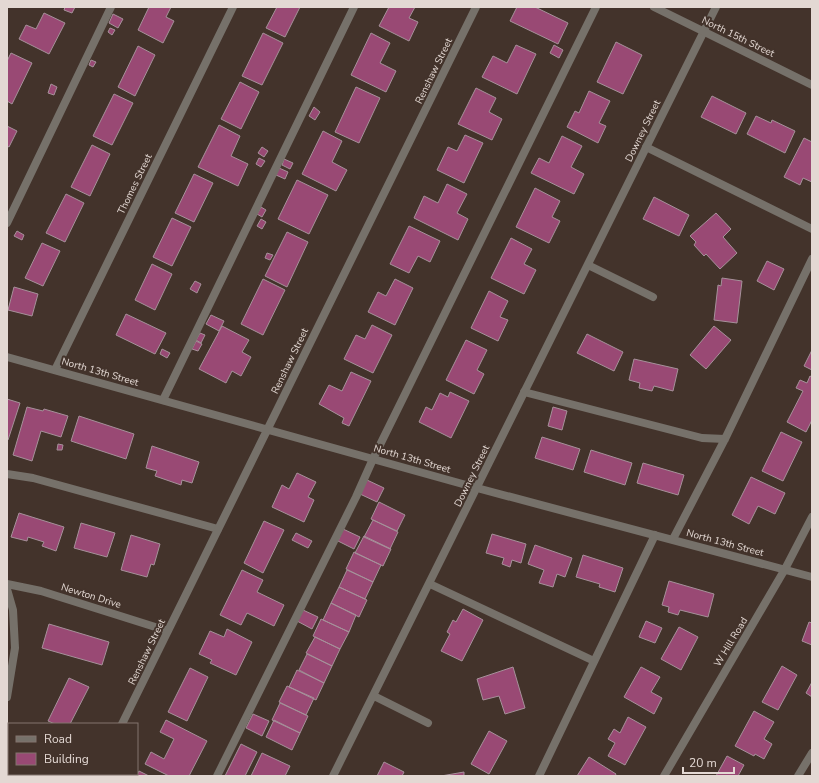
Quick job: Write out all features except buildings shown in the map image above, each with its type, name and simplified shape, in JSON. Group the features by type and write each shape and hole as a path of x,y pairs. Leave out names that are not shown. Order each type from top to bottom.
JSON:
{"street":[{"path":"7,224 111,7"},
{"name":"Thomes Street","path":"55,370 233,7"},
{"path":"163,400 354,7"},
{"name":"Renshaw Street","path":"122,723 476,7"},
{"path":"216,776 356,497 373,459 596,7"},
{"name":"North 15th Street","path":"654,7 812,85"},
{"name":"Downey Street","path":"333,776 430,584 716,7"},
{"path":"646,147 812,229"},
{"path":"673,539 725,439 812,259"},
{"path":"588,265 653,297"},
{"name":"North 13th Street","path":"7,357 477,488 812,577"},
{"path":"524,392 702,438 725,439"},
{"path":"7,474 33,478 218,530"},
{"name":"W Hill Road","path":"664,776 785,569 812,516"},
{"path":"539,776 655,535"},
{"name":"Newton Drive","path":"7,584 41,591 168,631"},
{"path":"430,584 594,661"},
{"path":"7,589 13,610 15,648 7,697"},
{"path":"374,696 428,723"},
{"path":"798,776 812,753"}]}
